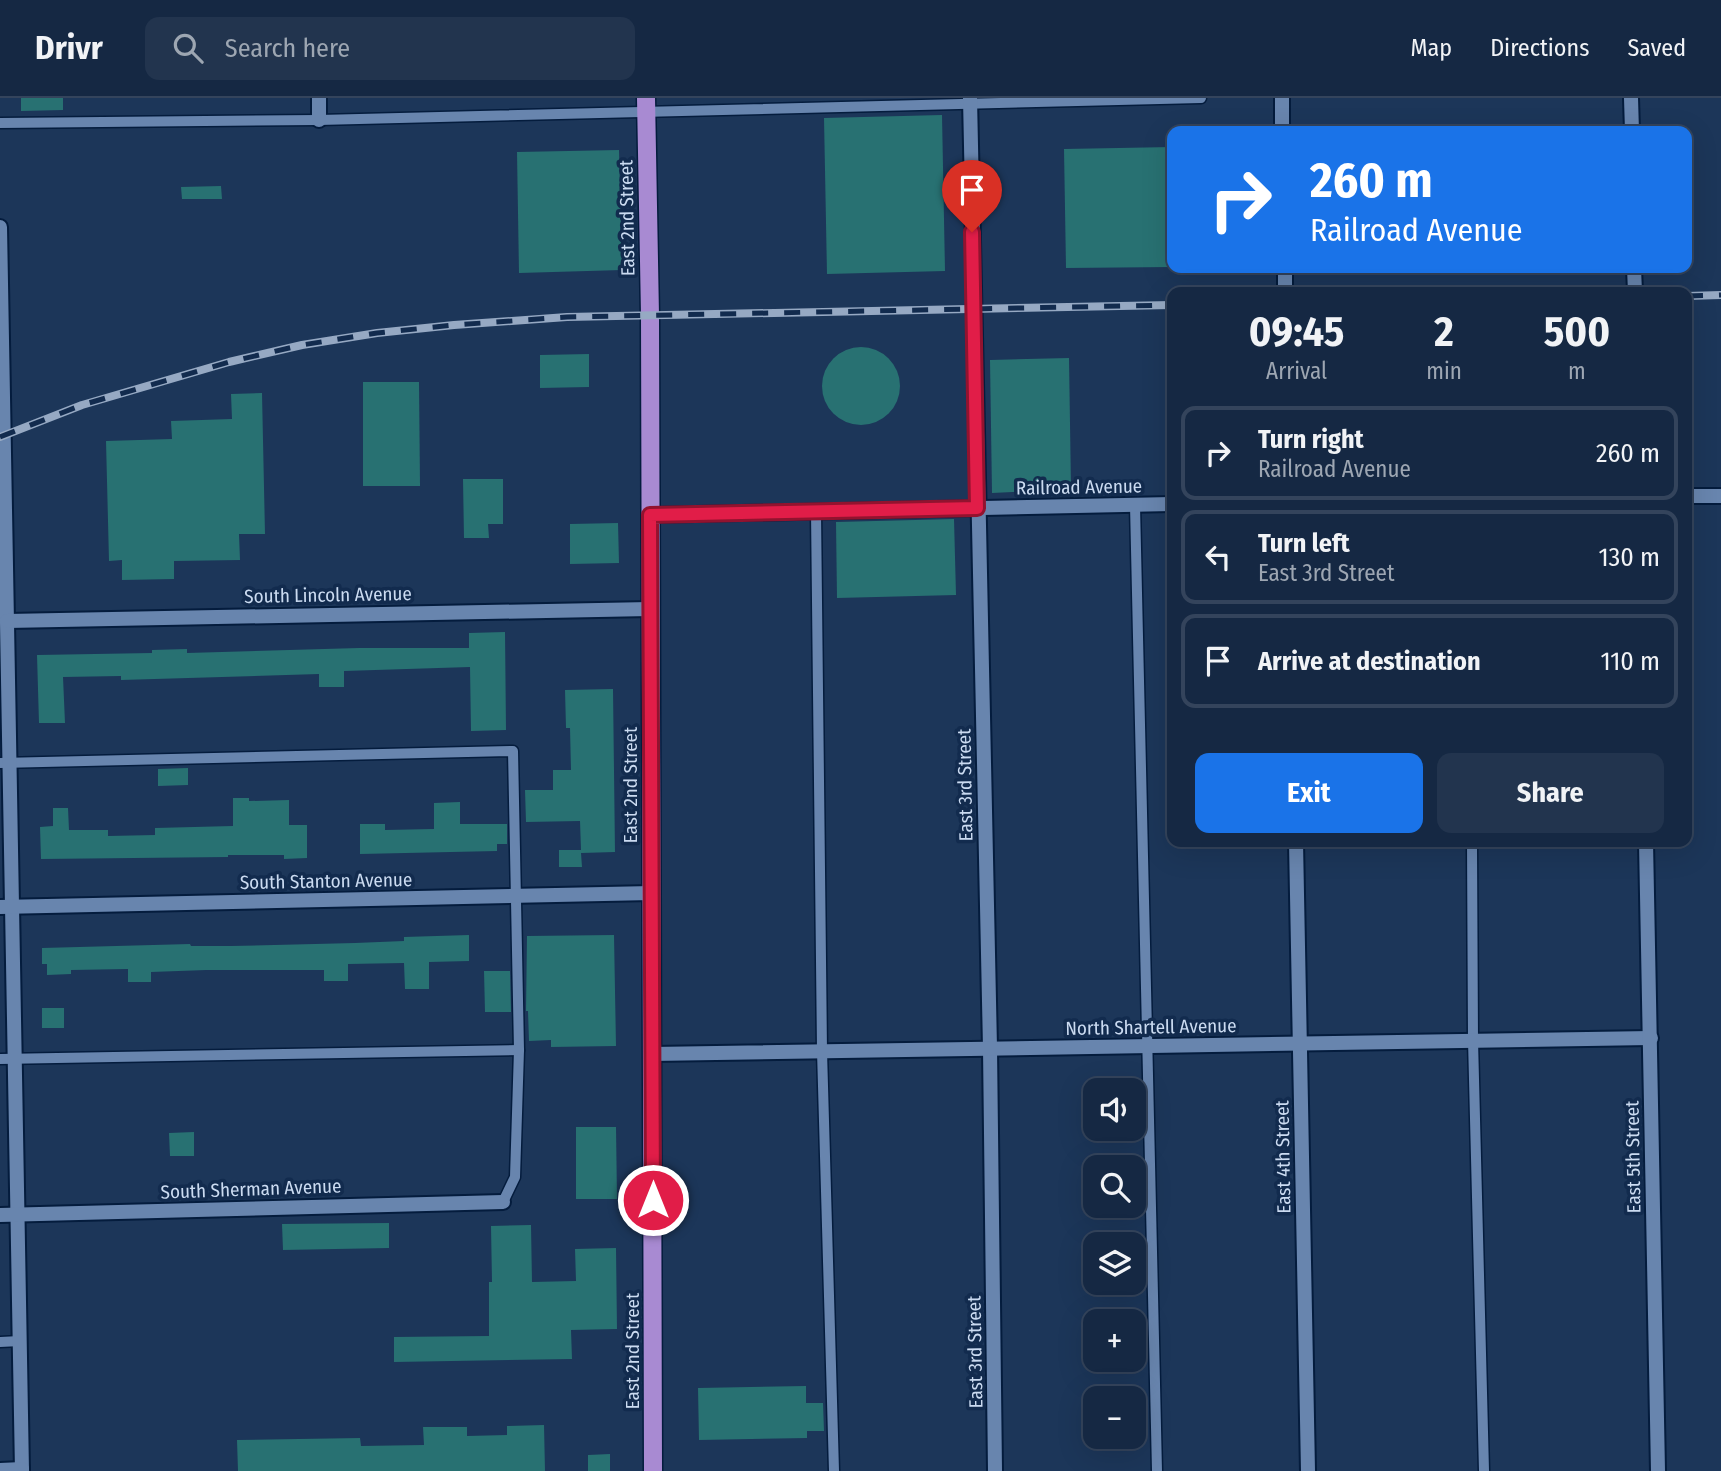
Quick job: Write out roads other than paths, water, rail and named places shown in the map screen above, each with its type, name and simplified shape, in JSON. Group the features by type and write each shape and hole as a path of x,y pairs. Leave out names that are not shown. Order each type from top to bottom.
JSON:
{"main road":[{"name":"East 2nd Street","path":"646,104 650,316 653,1471"}],"street":[{"path":"319,98 319,120"},
{"path":"1282,98 1282,126"},
{"path":"1631,98 1632,126"},
{"name":"East 3rd Street","path":"970,100 990,1048 995,1471"},
{"path":"0,227 7,621 4,763 7,1059 18,1215 22,1470 0,1470"},
{"path":"1692,496 1721,495"},
{"name":"Railroad Avenue","path":"650,515 1167,504"},
{"name":"South Lincoln Avenue","path":"7,621 650,609"},
{"name":"East 4th Street","path":"1296,847 1308,1471"},
{"name":"East 5th Street","path":"1646,847 1658,1471"},
{"name":"South Stanton Avenue","path":"5,907 652,893"},
{"name":"North Shartell Avenue","path":"652,1054 1651,1038"},
{"name":"South Sherman Avenue","path":"0,1215 502,1202"}],"lane":[{"path":"0,123 319,120 646,104 1201,98"},
{"path":"1135,505 1157,1471"},
{"path":"816,511 822,1051 834,1471"},
{"path":"4,763 513,751 519,1050 515,1177 502,1202"},
{"path":"1472,847 1473,1040 1484,1471"},
{"path":"7,1059 519,1050"},
{"path":"0,1342 20,1341"}],"railway":[{"path":"1692,296 1721,295"},
{"path":"0,437 82,405 229,362 302,345 377,333 567,317 1167,305"}]}
